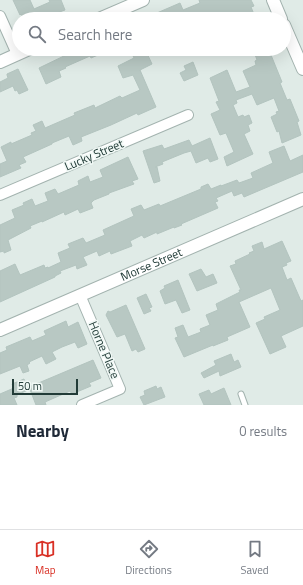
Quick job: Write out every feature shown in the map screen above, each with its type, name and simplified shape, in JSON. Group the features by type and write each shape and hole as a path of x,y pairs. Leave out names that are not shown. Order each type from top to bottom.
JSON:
{"street":[{"path":"116,12 144,0"},
{"path":"273,0 278,12"},
{"path":"0,16 12,44"},
{"path":"291,41 303,69"},
{"path":"0,62 12,56"},
{"name":"Lucky Street","path":"0,195 188,115"},
{"name":"Morse Street","path":"0,330 303,199"},
{"name":"Horne Place","path":"80,295 120,389 82,405"}],"lane":[{"path":"241,394 245,405"}],"building":[{"path":"13,0 30,0 34,9 50,2 49,0 61,0 65,10 59,12 19,12"},
{"path":"199,0 251,0 254,6 251,7 253,12 159,12 180,3 183,10 200,3"},
{"path":"64,56 90,56 65,67 66,68 59,71 61,77 46,84 39,68"},
{"path":"133,56 148,56 152,64 140,70 156,107 138,115 137,113 81,137 82,141 73,145 69,136 52,143 23,157 26,162 19,165 21,168 0,177 0,164 7,161 1,147 32,135 31,133 36,131 33,125 42,121 45,128 75,115 74,113 94,105 95,108 120,96 122,98 140,90 133,75 123,78 118,66 134,58"},
{"path":"256,56 271,56 282,82 280,83 287,100 290,99 299,121 297,122 301,135 282,143 279,131 277,132 271,117 279,111 274,98 257,105 252,94 236,100 237,103 233,105 238,117 249,115 252,123 248,125 250,131 244,134 253,154 227,166 224,157 234,152 226,133 220,135 211,114 220,110 216,102 219,101 210,78 227,70 236,92 250,87 243,71 256,65 255,61 257,60"},
{"path":"193,62 198,75 184,81 180,73 186,70 184,66"},
{"path":"18,69 28,90 19,94 17,90 15,91 13,86 0,92 0,82 8,78 7,74"},
{"path":"210,138 218,159 210,162 208,158 196,163 191,151 184,153 162,162 163,164 155,167 157,167 160,181 154,183 143,151 162,145 164,149 189,140 192,146"},
{"path":"284,146 290,161 303,155 303,172 244,197 242,193 234,196 232,191 216,198 218,201 215,202 218,208 174,228 157,234 157,232 144,238 142,235 130,241 132,246 111,254 110,251 99,256 97,251 83,257 87,265 77,269 76,265 60,271 61,273 55,277 0,302 0,271 15,264 20,275 44,265 45,268 48,268 61,262 58,253 70,248 68,244 83,238 86,243 105,235 103,230 134,216 131,209 141,205 144,210 159,204 160,206 201,189 201,187 208,184 211,189 237,180 239,183 253,178 251,173 273,163 269,152"},
{"path":"128,157 138,179 132,181 134,184 94,200 91,203 93,208 80,213 78,209 65,215 64,212 30,226 31,228 8,240 11,250 4,253 4,251 0,252 0,225 15,218 12,210 24,205 23,203 32,199 35,206 48,201 45,193 55,189 58,194 79,185 78,181 88,176 90,182 103,177 100,170"},
{"path":"282,241 291,261 282,267 287,280 291,278 301,301 303,300 303,326 281,336 286,347 270,354 256,323 265,319 264,317 280,310 271,288 239,302 250,327 227,337 228,340 184,357 175,338 178,337 175,328 183,325 188,337 201,332 200,329 210,325 206,315 218,310 216,304 240,292 239,290 241,290 230,266 236,264 235,261 254,251 252,246 262,242 264,249"},
{"path":"201,269 206,277 213,274 217,283 197,291 189,274"},
{"path":"178,280 190,310 182,313 176,300 165,304 160,291 165,288 164,286"},
{"path":"146,294 152,307 149,308 151,311 144,314 137,298"},
{"path":"126,305 145,349 138,352 136,349 132,351 125,334 117,337 106,315 108,311 110,312"},
{"path":"66,321 68,327 78,322 87,344 78,348 75,342 62,347 52,352 56,359 46,364 42,356 29,362 30,363 27,365 29,371 23,373 20,366 0,374 0,353 7,350 6,347 30,337 32,341 46,335 44,331"},
{"path":"231,354 234,362 238,360 241,367 220,376 219,371 204,378 201,373 216,365 214,361"},
{"path":"93,360 101,378 89,383 91,386 72,394 70,391 45,402 46,405 36,405 29,387"},
{"path":"24,379 28,390 14,398 17,405 0,405 0,394 14,388 12,384"},
{"path":"156,386 157,389 161,387 165,397 144,405 140,397 145,395 144,391"},
{"path":"224,388 231,405 204,405 199,394 209,390 211,394"}]}
